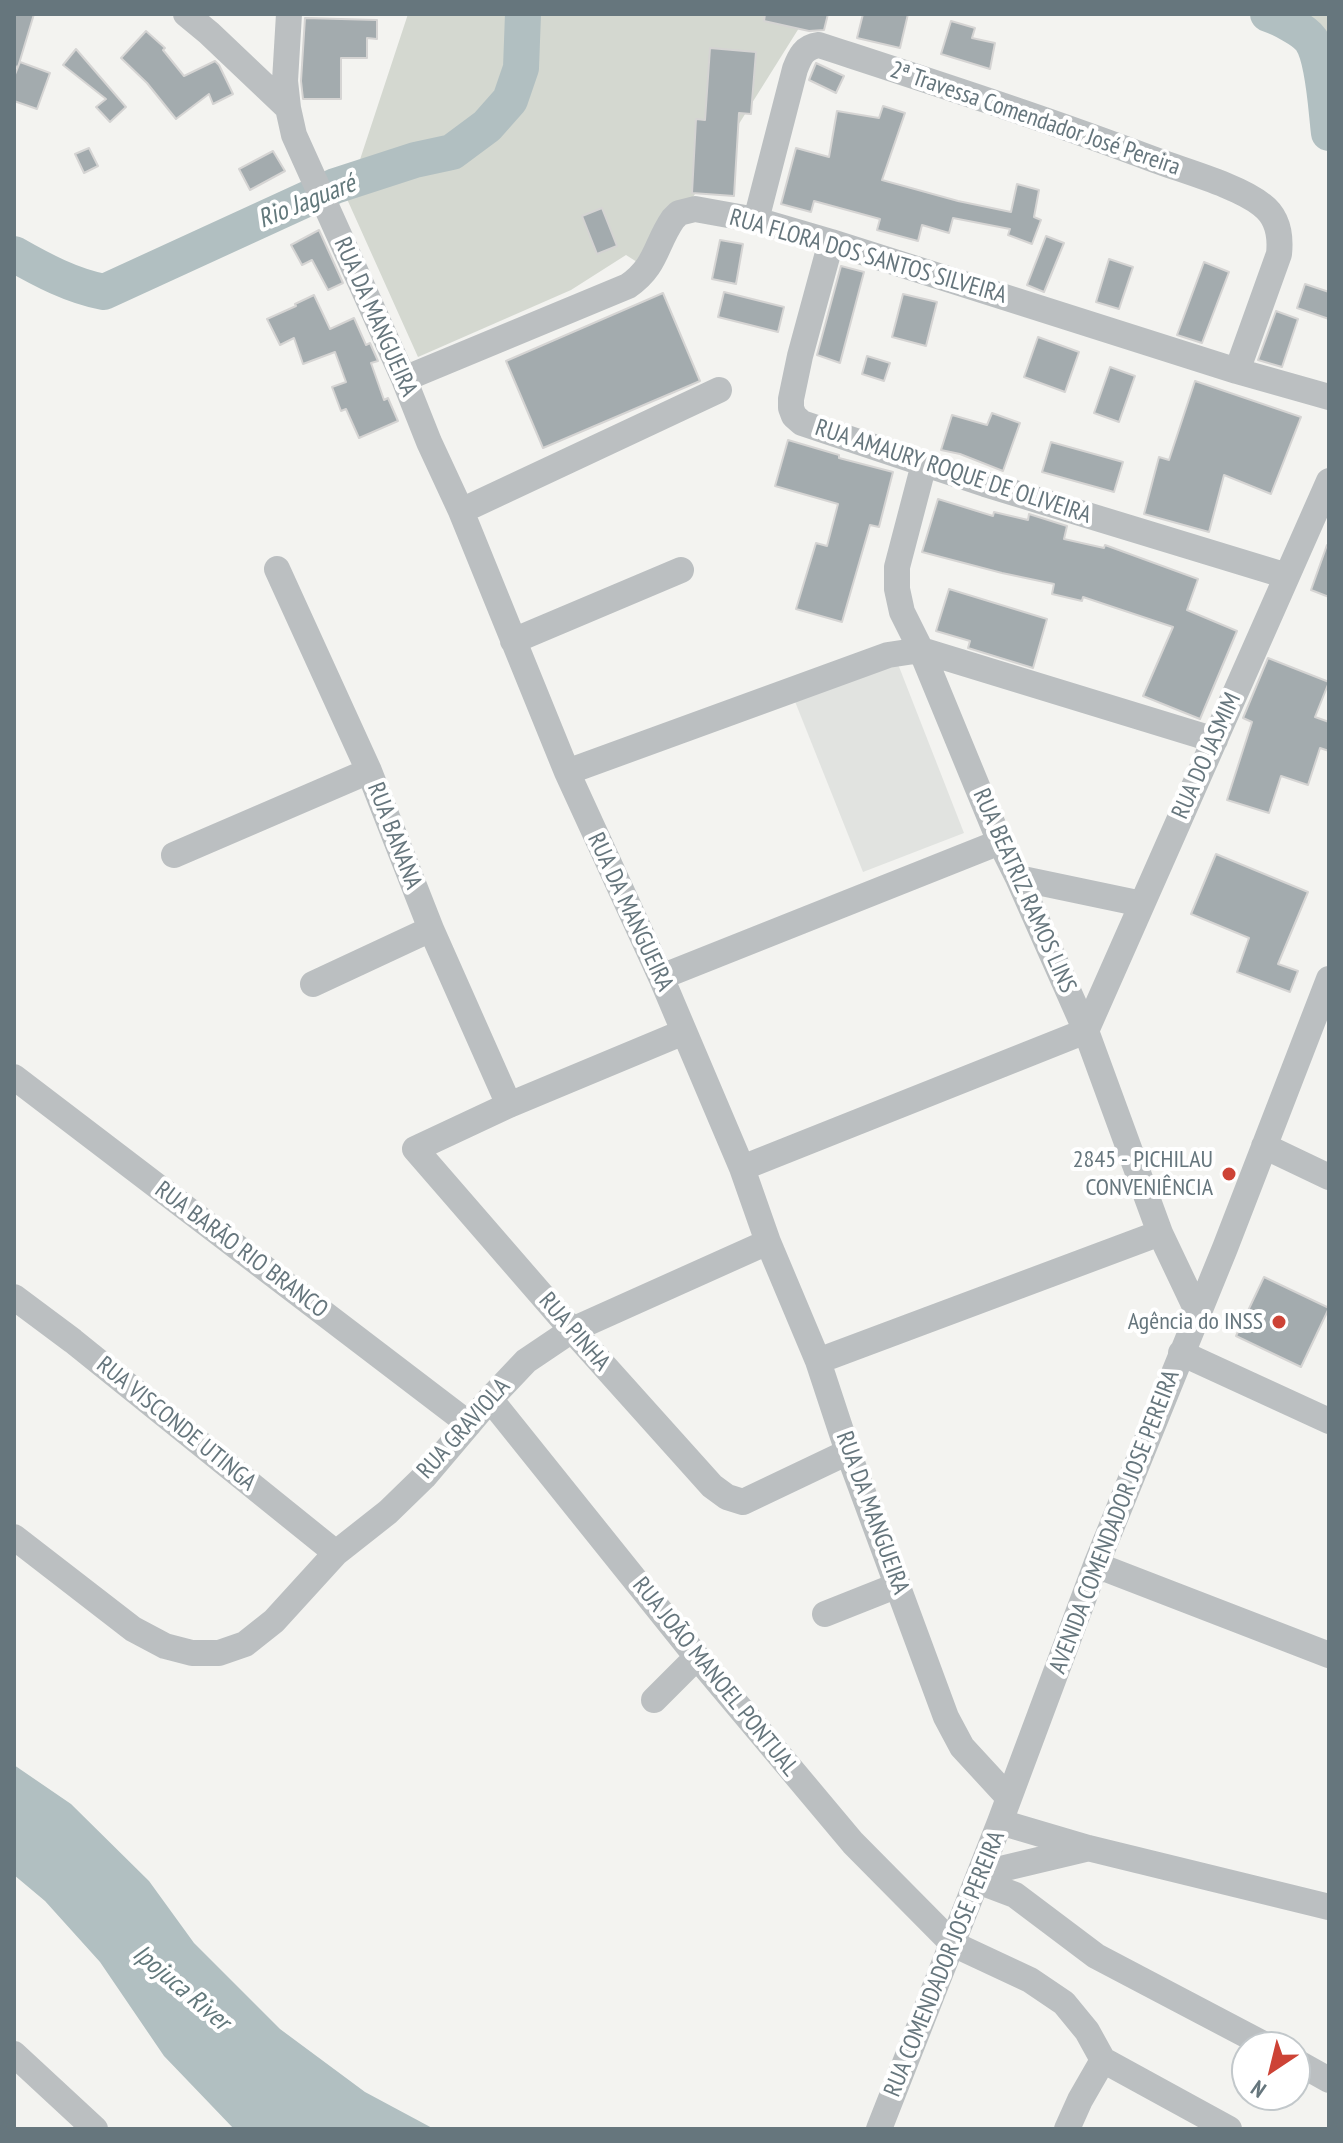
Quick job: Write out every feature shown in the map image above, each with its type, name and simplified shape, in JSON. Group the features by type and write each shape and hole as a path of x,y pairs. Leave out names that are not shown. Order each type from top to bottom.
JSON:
{"street":[{"path":"186,14 288,108"},
{"name":"RUA DA MANGUEIRA","path":"289,14 285,81 294,135 404,379 567,772 661,977 742,1168 768,1242 818,1361 848,1452 946,1717 962,1747 1005,1810"},
{"name":"2ª Travessa Comendador José Pereira","path":"756,220 795,69 803,51 819,45 1107,142 1241,193 1261,204 1279,229 1279,254 1237,371"},
{"name":"RUA FLORA DOS SANTOS SILVEIRA","path":"404,379 628,286 648,269 667,227 679,213 695,209 756,220 831,242 1237,371 1329,397"},
{"name":"RUA AMAURY ROQUE DE OLIVEIRA","path":"831,242 791,399 794,416 802,423 1287,576"},
{"path":"461,511 719,390"},
{"name":"RUA BEATRIZ RAMOS LINS","path":"924,464 897,567 897,589 902,612 921,650 1000,842 1086,1031 1160,1233 1198,1313"},
{"name":"RUA DO JASMIM","path":"1086,1031 1329,481"},
{"name":"RUA BANANA","path":"277,569 369,771 431,929 509,1105"},
{"path":"513,641 681,570"},
{"path":"567,772 888,655 921,650 1215,740"},
{"path":"174,855 369,771"},
{"path":"661,977 1000,842"},
{"path":"1018,878 1142,904"},
{"path":"313,984 431,929"},
{"name":"AVENIDA COMENDADOR JOSE PEREIRA","path":"1005,1810 1096,1565 1329,979"},
{"path":"742,1168 1086,1031"},
{"path":"509,1105 684,1032"},
{"name":"RUA BARÃO RIO BRANCO","path":"14,1077 469,1424"},
{"name":"RUA PINHA","path":"509,1105 415,1149 712,1486 727,1497 743,1502 848,1452"},
{"path":"1264,1146 1329,1177"},
{"path":"818,1361 1160,1233"},
{"name":"RUA GRAVIOLA","path":"14,1537 133,1629 165,1646 192,1653 219,1653 245,1644 274,1621 336,1553 388,1512 424,1477 526,1361 572,1330 768,1242"},
{"name":"RUA VISCONDE UTINGA","path":"14,1297 336,1553"},
{"path":"1181,1353 1329,1421"},
{"name":"RUA JOÃO MANOEL PONTUAL","path":"490,1399 697,1657 853,1843 953,1944"},
{"path":"1096,1565 1329,1655"},
{"path":"825,1614 898,1585"},
{"path":"654,1700 697,1657"},
{"path":"1005,1810 1088,1848 1329,1907"},
{"name":"RUA COMENDADOR JOSE PEREIRA","path":"879,2129 1005,1810"},
{"path":"979,1877 1088,1848"},
{"path":"979,1877 1015,1895 1096,1956 1239,2031"},
{"path":"953,1944 1030,1980 1064,2003 1087,2031 1103,2060 1229,2129"},
{"path":"15,2059 95,2129"},
{"path":"1067,2129 1075,2108 1103,2060"},
{"path":"1311,2070 1329,2080"}],"shaded area":[{"path":"408,14 800,14 799,28 648,269 626,255 571,290 418,357 347,199"},
{"path":"1283,14 1329,14 1329,133 1322,70 1311,40 1280,18"},
{"path":"896,659 964,833 863,872 794,699"}],"water":[{"name":"Ipojuca River","path":"14,1765 71,1804 149,1881 194,1943 280,2029 365,2092 434,2129 234,2129 164,2056 100,1962 45,1901 14,1875"}],"building":[{"path":"14,14 34,14 18,67 14,66"},
{"path":"765,14 828,14 824,30 809,31 764,21"},
{"path":"863,14 908,14 900,48 857,38"},
{"path":"305,18 377,20 377,39 367,38 367,58 341,58 341,99 303,99 301,81"},
{"path":"951,21 975,28 972,38 995,43 990,69 941,54"},
{"path":"146,31 165,48 163,50 184,76 215,61 233,94 213,104 209,94 176,119 147,83 121,58"},
{"path":"710,48 756,52 751,114 739,113 734,196 692,193 696,119 705,120"},
{"path":"76,49 126,107 110,122 96,107 106,99 63,65"},
{"path":"20,62 50,73 37,109 14,101 14,77"},
{"path":"816,63 844,76 836,93 809,80"},
{"path":"883,106 905,113 882,180 1011,212 1017,184 1039,190 1034,217 1041,220 1032,244 1008,235 1010,229 953,218 949,233 922,225 918,241 877,230 880,219 814,201 811,212 781,204 796,148 829,157 837,111 879,118"},
{"path":"89,148 98,166 84,173 75,154"},
{"path":"273,151 285,171 250,190 239,169"},
{"path":"602,208 617,246 597,254 582,216"},
{"path":"319,230 343,283 328,290 312,260 302,265 291,245"},
{"path":"1046,236 1064,243 1044,292 1027,285"},
{"path":"720,240 743,244 736,284 712,279"},
{"path":"1109,259 1133,267 1119,309 1096,302"},
{"path":"1204,262 1229,272 1202,343 1177,335"},
{"path":"841,266 864,272 840,363 817,355"},
{"path":"1305,284 1329,292 1329,319 1297,308"},
{"path":"724,292 784,307 778,332 718,317"},
{"path":"663,293 700,381 543,448 506,361"},
{"path":"903,294 937,302 926,346 892,337"},
{"path":"314,295 330,329 354,318 366,345 370,343 378,361 371,363 384,400 388,398 398,421 359,438 346,409 341,411 332,387 346,382 335,352 303,364 294,338 280,345 267,319"},
{"path":"1276,311 1298,319 1282,367 1258,360"},
{"path":"1038,337 1079,352 1065,392 1024,377"},
{"path":"867,356 890,363 884,381 862,374"},
{"path":"1110,367 1135,376 1119,422 1094,413"},
{"path":"1195,381 1301,417 1271,494 1224,475 1209,532 1144,514 1159,457 1169,460"},
{"path":"992,413 1020,423 1003,471 941,450 952,415 987,425"},
{"path":"788,440 893,472 879,527 870,525 842,622 796,609 816,543 827,546 838,504 775,486"},
{"path":"1051,442 1123,462 1114,492 1042,472"},
{"path":"938,499 993,516 994,512 1028,520 1029,514 1067,526 1064,539 1104,548 1105,545 1198,579 1187,610 1237,631 1200,719 1143,696 1173,627 1083,597 1082,601 1052,594 1054,584 922,552"},
{"path":"1329,545 1329,597 1311,590"},
{"path":"949,589 1047,619 1033,668 968,648 970,641 936,631"},
{"path":"1268,658 1329,682 1315,717 1329,722 1329,751 1320,748 1308,785 1281,776 1269,813 1227,800 1252,722 1243,718"},
{"path":"1216,854 1308,892 1278,964 1298,971 1290,992 1237,972 1249,938 1191,914"},
{"name":"Agência do INSS","path":"1264,1277 1329,1308 1301,1367 1236,1336"}],"waterway":[{"name":"Rio Jaguaré","path":"14,254 69,282 104,292 335,186 415,160 452,152 487,126 510,100 521,68 523,14"},
{"name":"Rio Jaguaré","path":"1268,14 1285,21 1311,40 1319,59 1329,133"}],"place":[{"name":"2845 - PICHILAU CONVENIÊNCIA","path":"1229,1174"},
{"name":"Agência do INSS","path":"1279,1322"}]}
